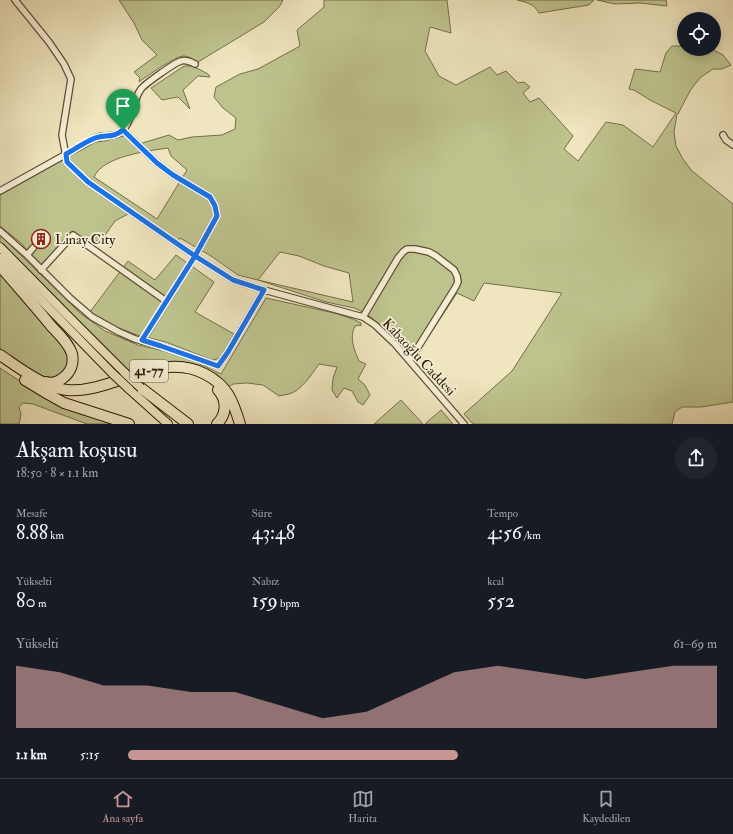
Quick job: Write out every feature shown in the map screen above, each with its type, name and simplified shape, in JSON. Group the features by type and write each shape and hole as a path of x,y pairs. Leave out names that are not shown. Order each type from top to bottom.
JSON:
{"highway":[{"path":"0,266 66,343 71,351 72,363 70,370 59,381 49,383 31,379"},
{"name":"41-77","path":"0,355 48,394 64,403 129,424"},
{"name":"41-77","path":"0,363 31,379 53,387 76,390 86,390 164,367 179,366 201,372 214,380 225,390 233,402 240,424"},
{"path":"31,379 48,391 61,394 82,395 162,372 174,371 189,373 209,382 217,388 222,395 224,412 221,420 217,424"},
{"path":"141,388 182,424"},
{"path":"141,388 188,424"}],"main road":[{"path":"0,247 141,388"},
{"path":"0,258 129,390 168,424"}],"street":[{"name":"Kabaoğlu Caddesi","path":"15,0 49,42 64,64 71,80 62,135 67,162 88,182 195,256 233,280 363,317 386,335 410,360 464,424"},
{"path":"0,191 88,142 97,138 117,134 123,130 127,124 140,90 147,83 180,61 187,61 195,64"},
{"path":"123,130 157,163 173,175 210,197 215,206 217,216 195,256 142,340"},
{"path":"723,135 726,140 733,145"},
{"path":"0,231 92,318 135,339 161,346 218,366 228,352 264,290"},
{"path":"41,270 73,235 166,301"},
{"path":"27,255 33,248"},
{"path":"363,317 398,258 407,249 429,252 454,270 458,282 410,360"}],"green space":[{"path":"119,0 283,0 280,6 264,22 198,62 187,57 179,57 139,82 140,78 134,72 157,55 142,40 134,23"},
{"path":"324,0 447,0 451,33 430,27 425,51 439,76 456,85 490,67 497,75 506,71 518,83 524,82 530,87 523,93 530,102 539,98 573,136 564,149 578,161 606,122 623,125 653,147 676,113 634,90 629,89 635,69 660,72 666,53 672,46 677,46 677,56 723,55 731,65 722,69 713,69 701,77 695,84 677,114 674,132 676,146 691,170 733,204 733,402 701,407 682,407 675,412 672,424 473,424 464,414 512,371 562,293 484,283 474,301 457,293 415,357 372,318 359,310 326,302 238,275 211,256 180,238 174,245 153,224 138,215 128,214 115,221 101,241 96,241 71,233 41,266 21,243 0,226 0,195 95,142 131,134 139,144 169,135 178,140 192,137 222,135 235,129 236,118 223,108 214,97 216,87 240,74 258,69 300,46 297,30 324,7","holes":["168,148 171,156 187,170 157,219 94,177 99,170 116,159 138,153","280,252 299,256 324,266 349,273 353,302 258,280"]},
{"path":"517,0 594,0 589,5 539,13 532,5"},
{"path":"597,0 666,0 667,6 640,3 615,4"},
{"path":"184,66 193,66 208,74 210,77 198,76 183,90 190,109 178,97 162,100 151,88"},
{"path":"0,235 80,313 105,331 138,345 164,351 196,362 221,374 266,298 334,313 353,319 361,323 361,326 355,326 353,330 352,339 354,348 359,361 366,364 358,379 365,385 370,395 363,405 358,402 352,391 344,388 337,398 332,390 333,378 337,367 319,364 306,382 298,389 289,394 279,396 263,385 247,383 233,384 227,388 195,367 131,373 0,243"},
{"path":"176,255 214,282 195,312 234,334 226,350 216,359 212,360 166,342 137,335 116,327 90,312 128,261 155,280"},
{"path":"0,271 66,350 70,363 56,380 39,377 0,351"},
{"path":"0,368 41,395 119,424 87,424 33,404 23,403 19,407 21,414 19,424 0,424"},
{"path":"401,400 423,424 374,424"},
{"path":"441,410 453,424 425,424"}],"place":[{"name":"Linay City","path":"41,239"}],"route":[{"path":"123,130 117,134 97,138 66,154 67,162 88,182 195,256 233,280 264,290 228,352 218,366 187,354 142,340 195,256 217,216 215,206 210,197 173,175 157,163 123,130"}]}
